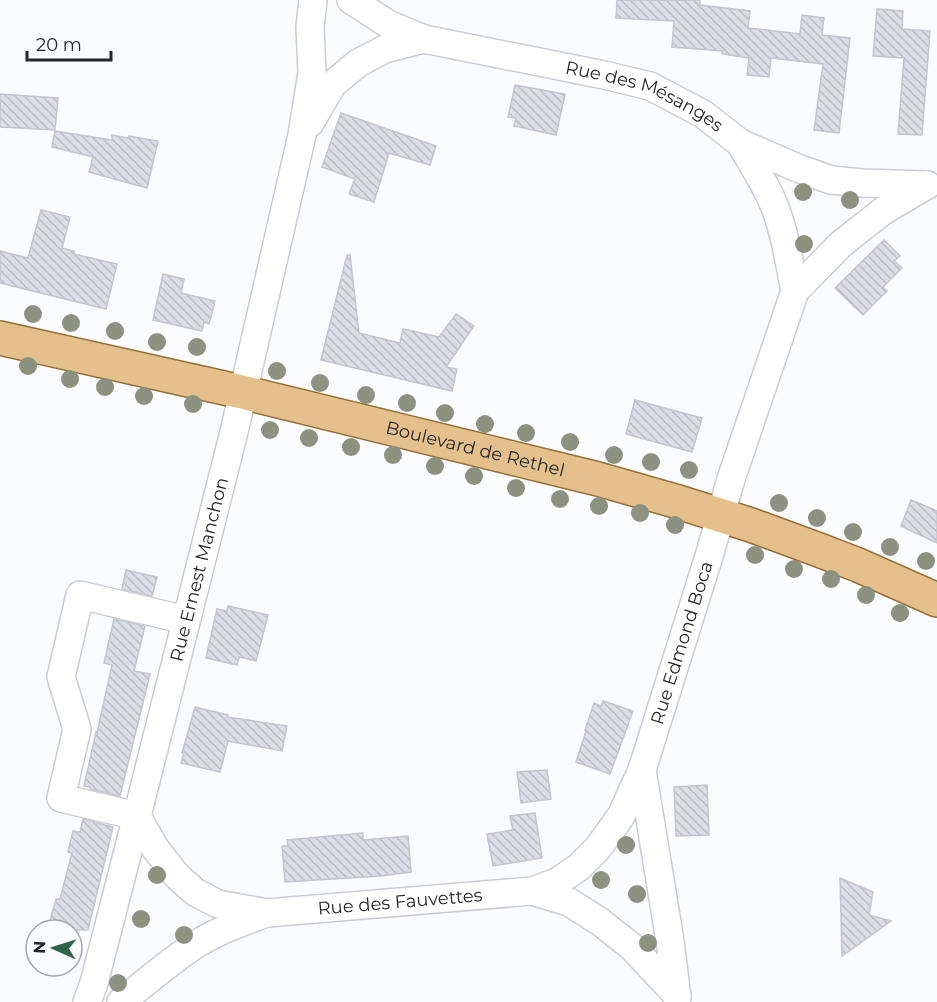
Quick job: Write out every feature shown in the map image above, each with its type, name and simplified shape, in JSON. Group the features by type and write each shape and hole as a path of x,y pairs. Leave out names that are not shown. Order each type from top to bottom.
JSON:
{"main road":[{"name":"Boulevard de Rethel","path":"0,338 242,392 598,479 721,515 829,553 937,600"}],"street":[{"name":"Rue Ernest Manchon","path":"87,1002 94,983 231,443 302,135 312,73 310,27 313,0"},
{"name":"Rue des Mésanges","path":"351,0 388,24 424,39 650,86 703,114 740,144 800,170 831,180 932,184"},
{"name":"Rue Ernest Manchon","path":"302,135 332,85 358,63 385,49 424,39"},
{"name":"Rue Edmond Boca","path":"740,144 758,172 774,206 786,245 795,291"},
{"name":"Rue Edmond Boca","path":"677,998 642,770 731,479 795,291 841,244 883,211 932,184"},
{"path":"137,816 61,798 77,729 61,677 80,595 186,620"},
{"name":"Rue des Fauvettes","path":"121,1002 196,944 231,926 267,913 532,891 557,882 579,867 598,848 621,816 642,770"},
{"name":"Rue des Fauvettes","path":"137,816 155,848 177,876 195,892 218,903 267,913"},
{"name":"Rue des Fauvettes","path":"532,891 569,902 599,921 632,947 677,998"}],"building":[{"path":"617,0 700,0 700,5 750,11 748,28 800,34 802,15 824,18 822,35 850,38 839,133 814,130 823,64 771,58 769,77 747,75 749,58 722,54 723,51 672,47 674,21 616,18"},
{"path":"877,9 903,11 902,29 930,31 922,135 898,134 904,58 873,56"},
{"path":"515,85 565,94 556,135 514,126 516,118 508,117"},
{"path":"0,94 58,98 55,130 0,127"},
{"path":"341,113 436,146 430,165 389,153 374,202 349,194 355,179 322,167"},
{"path":"55,131 112,140 112,135 158,141 147,188 89,172 93,157 52,147"},
{"path":"41,210 70,217 62,248 74,251 74,254 117,264 106,309 0,283 0,251 28,258"},
{"path":"884,240 900,256 894,261 902,268 883,287 887,291 863,315 835,288"},
{"path":"347,255 350,255 359,333 400,343 403,329 439,337 456,314 474,326 446,367 457,369 452,391 321,360"},
{"path":"163,274 184,279 181,293 215,301 209,324 204,322 202,331 153,320"},
{"path":"635,400 702,418 692,452 626,434"},
{"path":"911,500 937,511 937,543 901,526"},
{"path":"126,570 157,577 152,596 122,589"},
{"path":"228,606 268,615 256,661 239,657 237,665 206,658 217,609 227,611"},
{"path":"114,619 145,626 134,671 150,674 120,796 84,786 112,665 104,663"},
{"path":"603,701 633,711 610,774 576,762 594,703 601,706"},
{"path":"195,707 228,715 227,717 287,726 282,751 228,741 220,772 181,763"},
{"path":"547,770 551,799 521,803 517,772"},
{"path":"707,785 709,835 676,836 674,787"},
{"path":"535,813 542,858 493,866 487,834 513,830 510,816"},
{"path":"83,819 113,827 88,930 84,930 84,918 51,918 56,899 60,899 72,853 68,852 73,831 80,832"},
{"path":"363,833 363,840 408,836 411,872 285,882 282,846 288,846 287,840"},
{"path":"840,878 873,892 869,915 891,921 842,956"}]}
